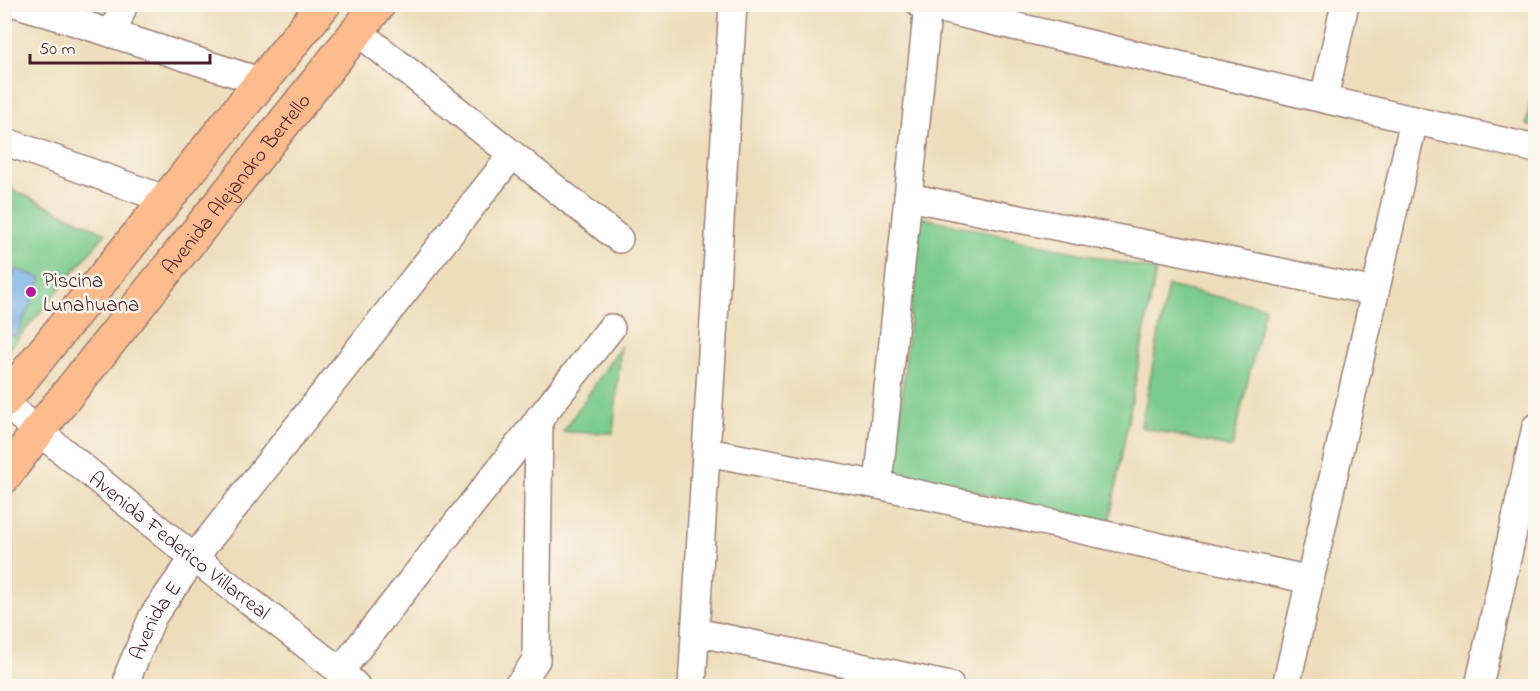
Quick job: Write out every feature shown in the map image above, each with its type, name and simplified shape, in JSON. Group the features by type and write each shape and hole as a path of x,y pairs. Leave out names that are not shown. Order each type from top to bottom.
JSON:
{"main road":[{"name":"Avenida Alejandro Bertello","path":"4,402 324,4"},
{"name":"Avenida Alejandro Bertello","path":"4,477 379,4"}],"street":[{"path":"18,4 262,82"},
{"path":"114,34 124,4"},
{"path":"692,687 734,4"},
{"path":"1324,98 1345,4"},
{"path":"878,485 908,197 924,5 1536,149"},
{"path":"357,31 619,239"},
{"path":"1286,687 1414,120"},
{"path":"4,141 167,200"},
{"name":"Avenida E","path":"127,687 129,673 153,616 194,558 512,155"},
{"path":"908,197 1375,292"},
{"path":"348,679 539,418 611,328"},
{"name":"Avenida Federico Villarreal","path":"4,402 194,558 348,679"},
{"path":"517,687 536,660 539,418"},
{"path":"1479,687 1536,427"},
{"path":"706,452 878,485 1310,580"},
{"path":"696,632 950,687"}],"green space":[{"path":"1535,78 1535,127 1526,125"},
{"name":"Piscina Lunahuana","path":"4,186 106,233 7,352 4,351"},
{"path":"920,217 1156,270 1109,523 894,474"},
{"path":"1168,286 1265,307 1232,448 1141,427"},
{"path":"621,346 613,433 563,432"}],"water":[{"path":"16,269 42,278 16,336 5,333 5,294"}],"place":[{"name":"Piscina Lunahuana","path":"31,292"}]}
